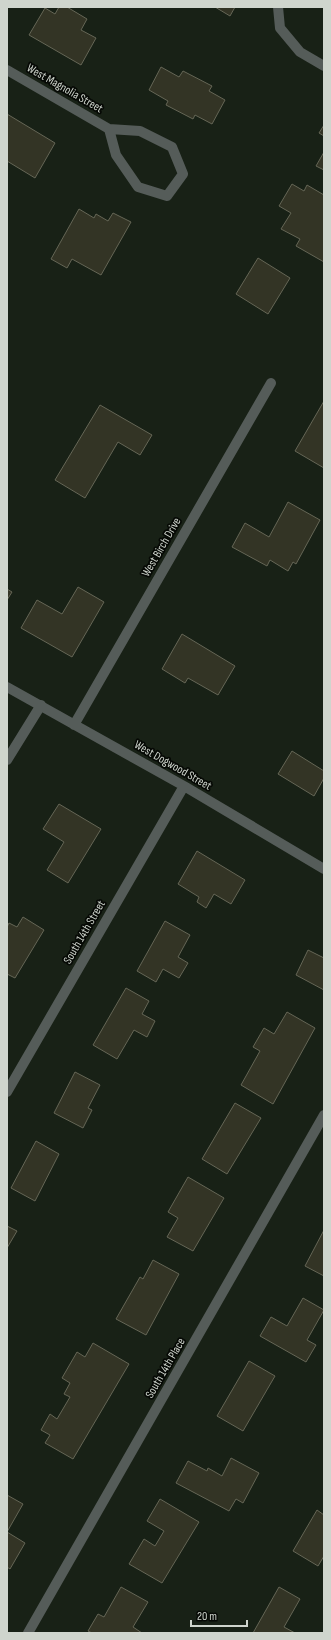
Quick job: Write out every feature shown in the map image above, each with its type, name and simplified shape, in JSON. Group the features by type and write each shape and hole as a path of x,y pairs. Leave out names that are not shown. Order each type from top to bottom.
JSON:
{"street":[{"path":"278,7 280,28 300,52 324,66"},
{"name":"West Magnolia Street","path":"7,70 109,129 140,131 172,147 183,174 166,196 138,187 116,155 109,129"},
{"name":"West Birch Drive","path":"74,724 271,383"},
{"name":"West Dogwood Street","path":"7,687 184,786 324,869"},
{"path":"7,760 41,705"},
{"name":"South 14th Street","path":"7,1092 184,786"},
{"name":"South 14th Place","path":"28,1633 324,1116"}],"building":[{"path":"59,7 67,7 87,19 81,30 96,38 81,65 29,35 45,8 55,14"},
{"path":"215,7 235,7 230,16"},
{"path":"161,67 179,77 183,71 212,86 209,91 225,100 212,124 195,115 193,119 166,105 168,101 149,90"},
{"path":"7,114 55,143 35,178 7,161"},
{"path":"324,125 324,136 319,133"},
{"path":"324,152 324,170 316,166"},
{"path":"292,184 304,191 307,185 324,195 324,262 296,246 300,239 281,229 291,213 279,206"},
{"path":"79,209 94,218 96,214 108,221 113,213 131,222 101,275 72,259 67,268 51,259"},
{"path":"258,258 290,278 268,314 236,294"},
{"path":"324,401 324,468 295,451"},
{"path":"100,405 152,435 140,455 118,442 85,498 55,480"},
{"path":"288,502 320,520 296,564 293,562 288,571 270,560 267,566 232,547 245,523 269,537"},
{"path":"78,587 104,602 72,657 21,628 37,600 62,614"},
{"path":"7,589 12,592 7,600"},
{"path":"182,634 235,666 218,695 188,678 185,683 162,669"},
{"path":"292,751 324,771 324,778 314,796 278,774"},
{"path":"59,804 101,829 68,883 47,870 64,842 43,829"},
{"path":"197,851 245,880 231,904 214,894 206,908 197,902 199,897 178,884"},
{"path":"23,917 44,930 15,978 7,974 7,927 9,923 17,927"},
{"path":"165,921 190,935 178,957 188,963 179,978 163,969 156,982 137,971"},
{"path":"308,950 324,958 324,990 296,975"},
{"path":"126,988 149,1001 142,1014 155,1021 147,1037 134,1030 117,1059 93,1045"},
{"path":"287,1012 315,1028 273,1104 241,1085 260,1051 253,1047 264,1028 274,1034"},
{"path":"75,1072 100,1085 88,1108 92,1110 83,1128 54,1113"},
{"path":"235,1103 261,1118 227,1174 202,1159"},
{"path":"36,1141 59,1154 35,1201 11,1188"},
{"path":"188,1177 224,1198 193,1251 167,1237 178,1218 168,1212"},
{"path":"7,1226 17,1231 7,1248"},
{"path":"324,1230 324,1276 305,1266"},
{"path":"153,1260 179,1274 146,1335 116,1319 140,1277 143,1279"},
{"path":"303,1298 324,1310 307,1340 316,1345 306,1362 260,1336 271,1317 287,1326"},
{"path":"93,1343 129,1364 73,1459 45,1443 50,1435 41,1430 50,1414 57,1419 70,1397 64,1394 70,1383 62,1378 77,1352 85,1357"},
{"path":"249,1361 275,1376 243,1431 217,1416"},
{"path":"231,1458 259,1473 243,1503 236,1499 229,1511 176,1483 188,1461 207,1471 208,1468 222,1476"},
{"path":"7,1495 23,1504 7,1532"},
{"path":"160,1499 199,1522 162,1583 129,1564 144,1539 155,1546 164,1531 147,1521"},
{"path":"317,1510 324,1515 324,1556 318,1566 293,1551"},
{"path":"7,1532 25,1543 10,1569 7,1567"},
{"path":"121,1587 148,1602 133,1627 142,1633 92,1633 88,1631 98,1614 104,1617"},
{"path":"279,1587 300,1599 284,1627 295,1633 253,1633"}]}
